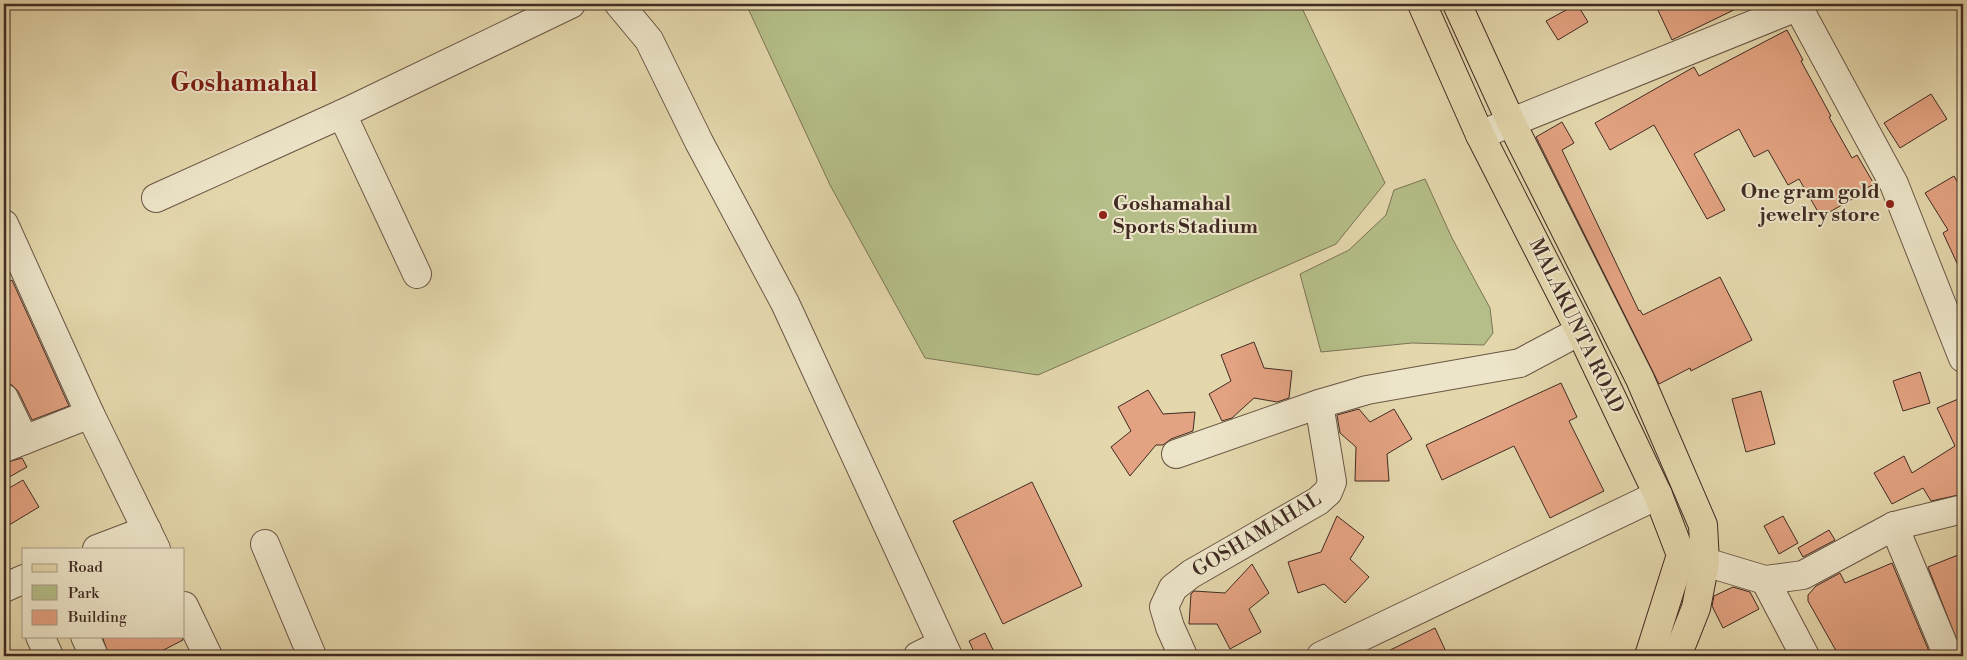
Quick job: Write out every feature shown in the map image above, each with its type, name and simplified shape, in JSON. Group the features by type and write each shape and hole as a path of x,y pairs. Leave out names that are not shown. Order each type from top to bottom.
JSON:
{"main road":[{"name":"MALAKUNTA ROAD","path":"1422,4 1480,135 1580,331 1658,495 1681,554 1650,656"},
{"path":"1458,4 1511,122 1640,379 1702,525 1705,562 1696,608 1677,656"}],"street":[{"path":"156,198 342,114 571,4"},
{"path":"618,4 649,40 699,142 785,303 945,650 918,656"},
{"path":"1480,135 1800,5 1894,184 1963,358"},
{"path":"342,114 417,274"},
{"path":"4,224 90,414 152,539 103,548"},
{"path":"1176,454 1319,404 1367,390 1520,363 1580,331"},
{"path":"4,398 14,444 90,414"},
{"name":"GOSHAMAHAL","path":"1183,656 1170,627 1164,607 1172,588 1191,574 1318,501 1328,492 1332,482 1319,404"},
{"path":"1321,656 1658,495"},
{"path":"1705,562 1765,580 1803,575 1894,526 1963,509"},
{"path":"1894,526 1948,656"},
{"path":"265,544 312,656"},
{"path":"1765,580 1805,656"},
{"path":"185,608 208,656"},
{"path":"41,638 49,656"},
{"path":"86,638 94,656"}],"green space":[{"name":"Goshamahal Sports Stadium","path":"746,4 1300,4 1385,183 1336,244 1038,375 925,358 830,185"},
{"path":"1425,179 1452,238 1490,308 1493,333 1484,345 1412,343 1321,352 1300,274 1349,250 1386,215 1394,190"}],"building":[{"path":"1577,4 1588,22 1558,40 1546,21"},
{"path":"1655,4 1746,4 1672,40"},
{"path":"1787,30 1803,60 1801,61 1831,116 1829,117 1852,158 1857,155 1874,184 1853,196 1854,198 1821,217 1799,179 1788,185 1768,150 1754,157 1739,129 1694,154 1725,210 1707,219 1654,125 1610,150 1595,123 1694,67 1699,76"},
{"path":"1931,94 1947,119 1900,148 1884,123"},
{"path":"1562,122 1574,143 1562,150 1639,311 1643,315 1720,277 1752,340 1691,371 1690,368 1659,384 1536,137"},
{"path":"1954,176 1963,192 1963,276 1943,233 1948,230 1925,193"},
{"path":"12,280 69,406 32,420 18,391 12,385 4,383 4,284"},
{"path":"1254,342 1264,368 1292,371 1289,398 1277,402 1254,398 1232,418 1222,421 1209,394 1231,381 1221,355"},
{"path":"1920,372 1930,403 1903,411 1893,381"},
{"path":"1561,383 1577,417 1569,421 1604,491 1550,518 1514,446 1442,480 1426,445"},
{"path":"1148,390 1163,414 1195,412 1193,431 1171,439 1163,445 1156,445 1130,476 1111,447 1131,431 1118,407"},
{"path":"1761,391 1775,444 1746,452 1732,399"},
{"path":"1963,397 1963,494 1931,501 1923,488 1892,504 1874,473 1904,456 1912,473 1955,446 1937,408"},
{"path":"1359,409 1370,422 1394,409 1412,439 1387,454 1389,481 1355,481 1356,447 1340,433 1337,415"},
{"path":"22,458 27,467 4,480 4,463"},
{"path":"23,480 39,507 4,528 4,491"},
{"path":"1032,482 1082,586 1003,624 953,521"},
{"path":"1337,516 1364,537 1350,559 1369,577 1345,603 1324,584 1298,593 1288,562 1321,552"},
{"path":"1783,516 1798,543 1779,554 1764,526"},
{"path":"1829,530 1835,540 1803,557 1798,548"},
{"path":"1963,553 1963,656 1928,567"},
{"path":"1892,563 1931,656 1839,656 1808,601 1808,595 1816,586 1840,573 1845,583"},
{"path":"1252,564 1269,593 1249,609 1261,632 1230,649 1217,624 1189,624 1191,594 1194,591 1225,593"},
{"path":"1733,587 1750,592 1759,609 1723,628 1712,606 1714,596"},
{"path":"1435,628 1448,656 1378,656"},
{"path":"985,633 996,656 976,656 969,641"},
{"path":"103,638 182,638 183,640 152,656 109,656"}],"place":[{"name":"One gram gold jewelry store","path":"1890,204"},
{"name":"Goshamahal Sports Stadium","path":"1103,215"}],"district":[{"name":"Goshamahal","path":"244,83"}]}
